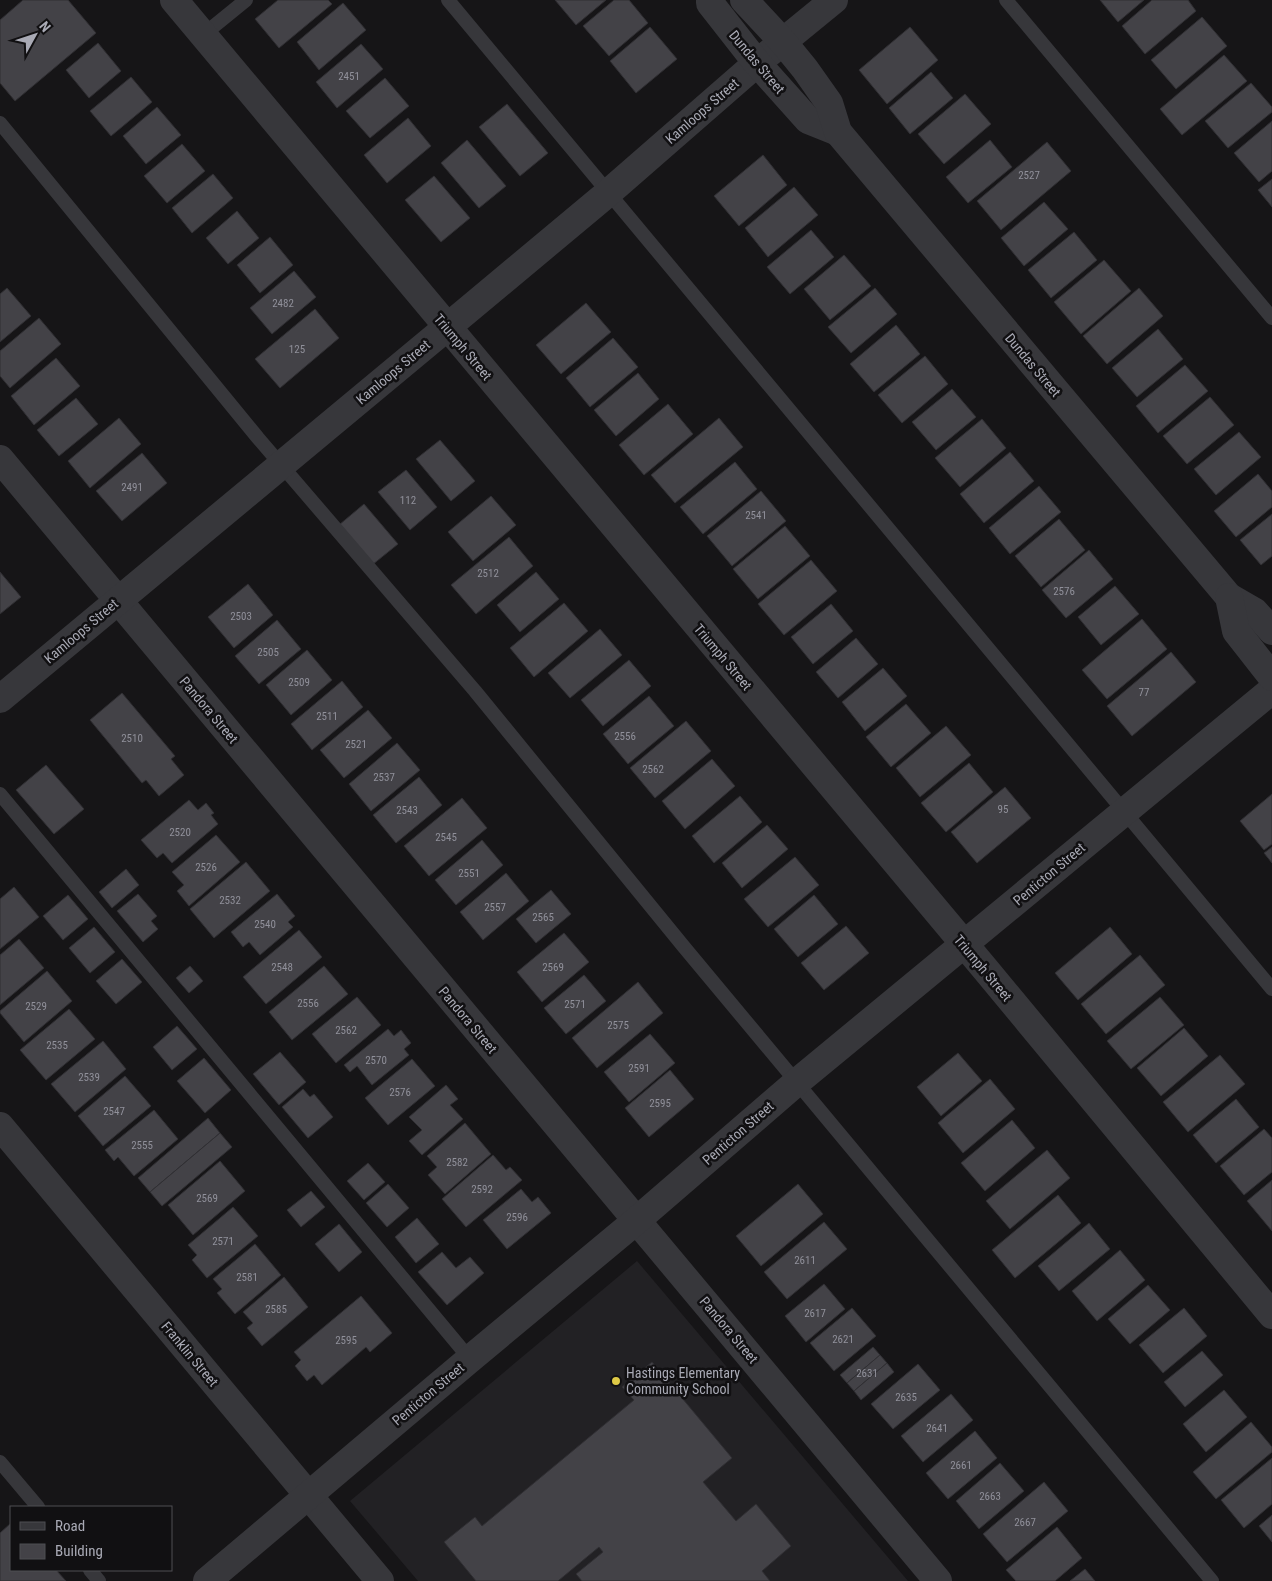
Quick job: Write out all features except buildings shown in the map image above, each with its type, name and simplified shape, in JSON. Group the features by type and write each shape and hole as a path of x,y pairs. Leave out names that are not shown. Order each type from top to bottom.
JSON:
{"street":[{"name":"Triumph Street","path":"174,0 1272,1315"},
{"name":"Dundas Street","path":"710,0 710,3 735,36 808,120 838,132"},
{"name":"Dundas Street","path":"744,0 805,69 829,103 838,132 1229,598 1255,612 1272,631"},
{"name":"Kamloops Street","path":"0,699 447,327 834,0"},
{"name":"Pandora Street","path":"0,459 938,1581"},
{"name":"Dundas Street","path":"1229,598 1236,631 1272,677"},
{"name":"Penticton Street","path":"207,1581 636,1221 797,1082 1272,690"},
{"name":"Franklin Street","path":"0,1126 380,1581"}],"lane":[{"path":"204,35 246,0"},
{"path":"448,0 1272,988"},
{"path":"1006,0 1272,318"},
{"path":"0,123 281,465 474,691 684,947 1212,1581"},
{"path":"0,794 470,1359"},
{"path":"0,1462 37,1506"},
{"path":"91,1571 99,1581"}],"shaded area":[{"name":"Hastings Elementary Community School","path":"637,1261 908,1581 418,1581 350,1501"}],"place":[{"name":"Hastings Elementary Community School","path":"616,1381"}]}
